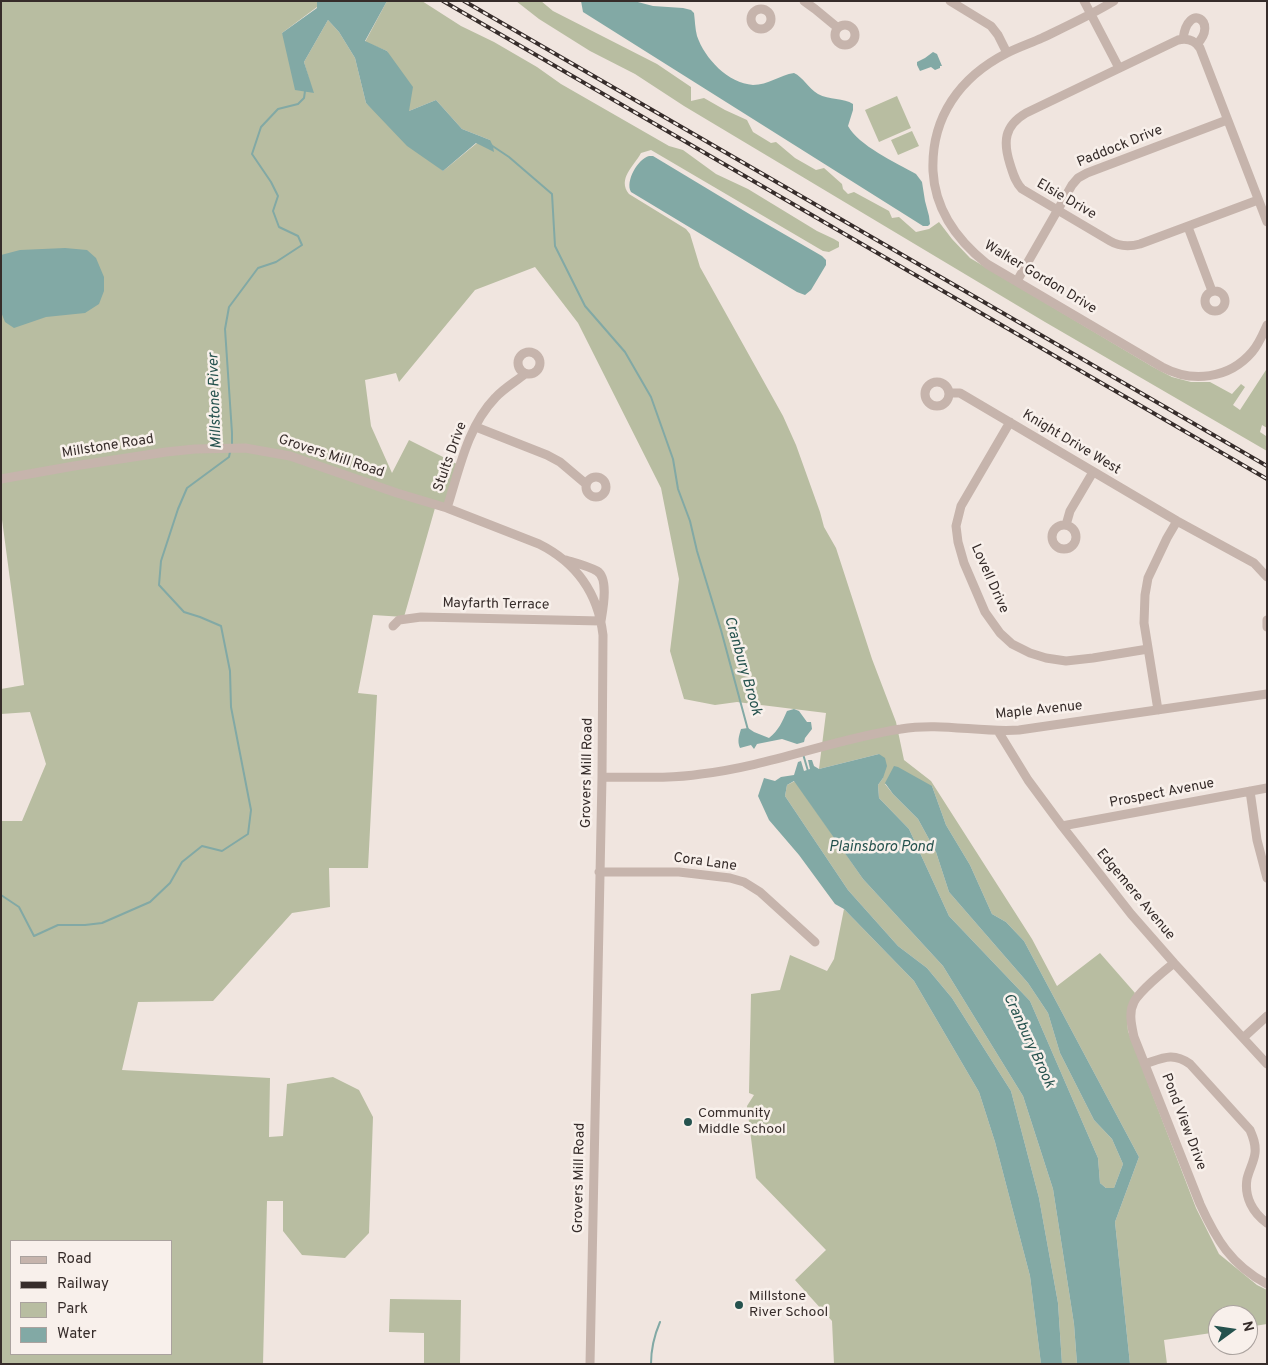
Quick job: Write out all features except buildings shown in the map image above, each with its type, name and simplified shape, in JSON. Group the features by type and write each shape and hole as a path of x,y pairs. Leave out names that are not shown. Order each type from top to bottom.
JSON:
{"street":[{"path":"766,10 771,1"},
{"path":"804,1 838,28"},
{"path":"950,1 991,26 1007,53"},
{"path":"1084,1 1119,68"},
{"name":"Walker Gordon Drive","path":"1114,1 1091,14 1007,53 985,66 961,87 946,110 936,136 933,153 933,176 942,209 956,234 970,250 987,264 1174,373 1200,377 1226,371 1248,357 1267,324"},
{"path":"1197,44 1202,38 1205,29 1203,22 1193,18 1186,26 1183,39 1197,44 1201,50 1267,222"},
{"name":"Elsie Drive","path":"1183,39 1016,119 1009,131 1006,142 1006,150 1014,177 1018,185 1027,193 1112,243 1125,246 1138,245 1258,200"},
{"name":"Paddock Drive","path":"1017,280 1057,210 1074,183 1082,175 1228,120"},
{"path":"1188,226 1212,291"},
{"name":"Stults Drive","path":"447,508 468,440 484,412 495,398 525,374"},
{"name":"Knight Drive West","path":"949,393 960,393 1177,521 1254,563 1267,577"},
{"name":"Lovell Drive","path":"1010,422 961,506 956,526 964,563 985,612 1000,633 1012,644 1046,658 1066,661 1148,649"},
{"path":"476,426 547,455 560,462 586,484"},
{"name":"Grovers Mill Road","path":"220,447 245,448 290,456 447,508 539,544 564,559 584,580 592,594 601,621 603,636 602,777 590,1364"},
{"name":"Millstone Road","path":"1,479 152,454 220,447"},
{"path":"1066,525 1070,511 1094,472"},
{"path":"1158,710 1144,624 1145,595 1148,578 1177,521"},
{"path":"564,559 596,570 603,579 604,600 601,621"},
{"name":"Mayfarth Terrace","path":"393,626 398,620 421,617 601,621"},
{"path":"1267,620 1267,627"},
{"name":"Maple Avenue","path":"602,777 701,774 738,768 886,732 910,728 953,727 998,731 1038,728 1267,694"},
{"name":"Edgemere Avenue","path":"998,731 1020,769 1131,914 1267,1064"},
{"name":"Prospect Avenue","path":"1062,826 1267,788"},
{"path":"1250,791 1258,840 1267,878"},
{"name":"Cora Lane","path":"600,872 679,872 730,878 744,882 760,892 815,942"},
{"name":"Pond View Drive","path":"1174,963 1142,992 1134,1002 1131,1015 1134,1037 1196,1194 1212,1229 1238,1264 1267,1284"},
{"path":"1243,1038 1267,1016"},
{"path":"1145,1064 1165,1057 1176,1056 1183,1059 1190,1064 1250,1130 1254,1140 1255,1152 1247,1181 1247,1195 1252,1209 1267,1224"}],"green space":[{"path":"1,1 317,1 317,7 282,33 313,93 304,62 328,20 339,32 355,58 366,103 443,171 477,143 490,140 462,129 436,100 409,111 387,51 365,42 387,1 422,1 461,26 494,42 537,67 561,84 669,146 683,150 716,174 748,189 817,231 839,242 839,247 829,252 823,251 651,150 641,153 626,178 625,183 629,194 686,229 690,234 700,267 783,416 796,445 824,527 836,548 872,659 896,722 904,760 931,781 1032,939 1057,986 1100,953 1135,993 1128,1011 1128,1031 1196,1208 1219,1254 1257,1285 1267,1290 1267,1324 1258,1325 1258,1305 1208,1305 1208,1333 1164,1340 1167,1364 1130,1364 1115,1222 1139,1157 1024,941 1006,922 992,914 970,865 946,825 932,786 885,784 918,819 936,852 949,892 1028,983 1048,1013 1060,1053 1094,1120 1112,1139 1123,1164 1114,1188 1106,1188 1100,1183 1098,1158 1030,1001 949,916 909,829 879,798 878,785 883,778 879,754 819,769 826,713 737,702 715,705 684,699 670,651 679,579 661,488 578,323 535,267 475,290 399,382 396,373 365,380 371,426 392,473 409,440 457,464 443,511 435,508 404,617 373,615 358,693 377,695 368,868 329,868 330,907 292,913 213,1001 138,1002 122,1070 270,1078 269,1137 283,1136 287,1084 333,1077 359,1090 373,1117 369,1233 345,1258 302,1255 283,1231 283,1201 267,1201 263,1364 1,1364 1,821 22,821 46,764 30,712 1,714 1,689 24,685 1,512"},
{"path":"516,1 541,1 553,11 657,64 691,87 691,101 704,98 747,120 753,132 771,143 776,142 795,158 816,170 824,168 842,184 843,189 848,194 854,192 889,211 892,218 899,217 916,232 929,229 939,222 970,258 1172,377 1191,382 1210,382 1232,394 1241,384 1245,387 1233,405 1240,410 1266,370 1267,428 1262,425 1260,432 1267,436 1267,451 1045,322 684,106 635,74 590,51 539,19"},
{"path":"897,96 911,128 879,142 865,110"},
{"path":"912,131 919,146 898,155 891,140"},
{"path":"795,781 863,879 943,966 1023,1096 1053,1189 1074,1324 1077,1364 1062,1364 1058,1303 1039,1198 1011,1091 952,998 927,968 898,946 848,890 785,796 787,785"},
{"path":"844,909 914,981 979,1092 995,1142 1030,1276 1041,1364 834,1364 832,1321 795,1280 826,1250 756,1178 747,1106 754,1095 749,1093 751,994 780,990 790,955 827,971 834,959"},
{"path":"390,1299 461,1300 460,1364 424,1363 424,1333 389,1332"}],"water":[{"path":"317,1 387,1 365,41 387,51 413,87 409,111 436,100 462,129 490,140 494,152 476,143 443,171 407,146 366,103 355,58 339,32 328,20 304,62 314,93 295,90 282,33 317,8"},
{"path":"581,1 634,1 653,6 691,10 694,13 695,27 701,45 712,61 726,75 744,83 758,85 794,73 818,94 853,104 848,126 869,147 916,174 922,182 930,224 923,226 583,12"},
{"path":"933,52 937,54 942,66 935,70 931,67 920,71 917,62"},
{"path":"649,156 653,156 822,256 826,260 826,265 811,290 805,295 797,292 631,192 630,182 634,171 641,161"},
{"path":"65,248 87,250 96,258 104,277 104,291 99,304 85,313 46,317 14,328 5,322 1,312 1,255 20,250"},
{"name":"Cranbury Brook","path":"794,709 799,711 807,722 811,722 812,729 804,742 797,744 782,739 757,744 754,749 751,745 740,748 738,741 741,729 748,728 769,738 778,729 787,711"},
{"name":"Plainsboro Pond","path":"879,754 885,758 887,766 883,778 878,785 879,798 909,829 949,916 1030,1001 1098,1158 1100,1183 1106,1188 1114,1188 1123,1164 1112,1139 1094,1120 1060,1053 1048,1013 1028,983 949,892 936,852 918,819 893,794 885,783 894,766 932,786 946,825 970,865 992,914 1006,922 1024,941 1139,1157 1115,1222 1130,1364 1077,1364 1074,1324 1053,1189 1023,1096 943,966 863,879 794,781 787,785 785,796 848,890 898,946 927,968 952,998 1011,1091 1039,1198 1058,1303 1062,1364 1041,1364 1030,1276 995,1142 979,1092 914,981 844,909 835,904 799,855 769,820 758,796 764,778 775,781 781,777 794,775 798,762 801,761 804,771 810,769 808,760 812,760 814,766 819,769"}],"waterway":[{"name":"Millstone River","path":"232,445 225,329 229,307 258,268 276,262 302,245 298,236 279,227 273,211 278,196 252,154 261,127 278,109 298,104 304,98 305,91"},
{"name":"Cranbury Brook","path":"491,145 509,157 552,194 555,246 585,306 625,352 651,397 673,459 678,489 690,521 748,730"},
{"name":"Millstone River","path":"1,895 19,907 34,936 58,925 102,923 150,902 170,883 182,862 202,846 222,851 248,834 251,810 231,707 230,671 221,626 184,612 159,585 161,561 187,488 229,457 230,452"},
{"name":"Cranbury Brook","path":"803,754 808,771"},
{"path":"651,1364 653,1343 660,1322"}],"railway":[{"path":"443,1 1267,479"},
{"path":"464,1 1267,466"}],"place":[{"name":"Community Middle School","path":"688,1122"},
{"name":"Millstone River School","path":"739,1305"}]}
